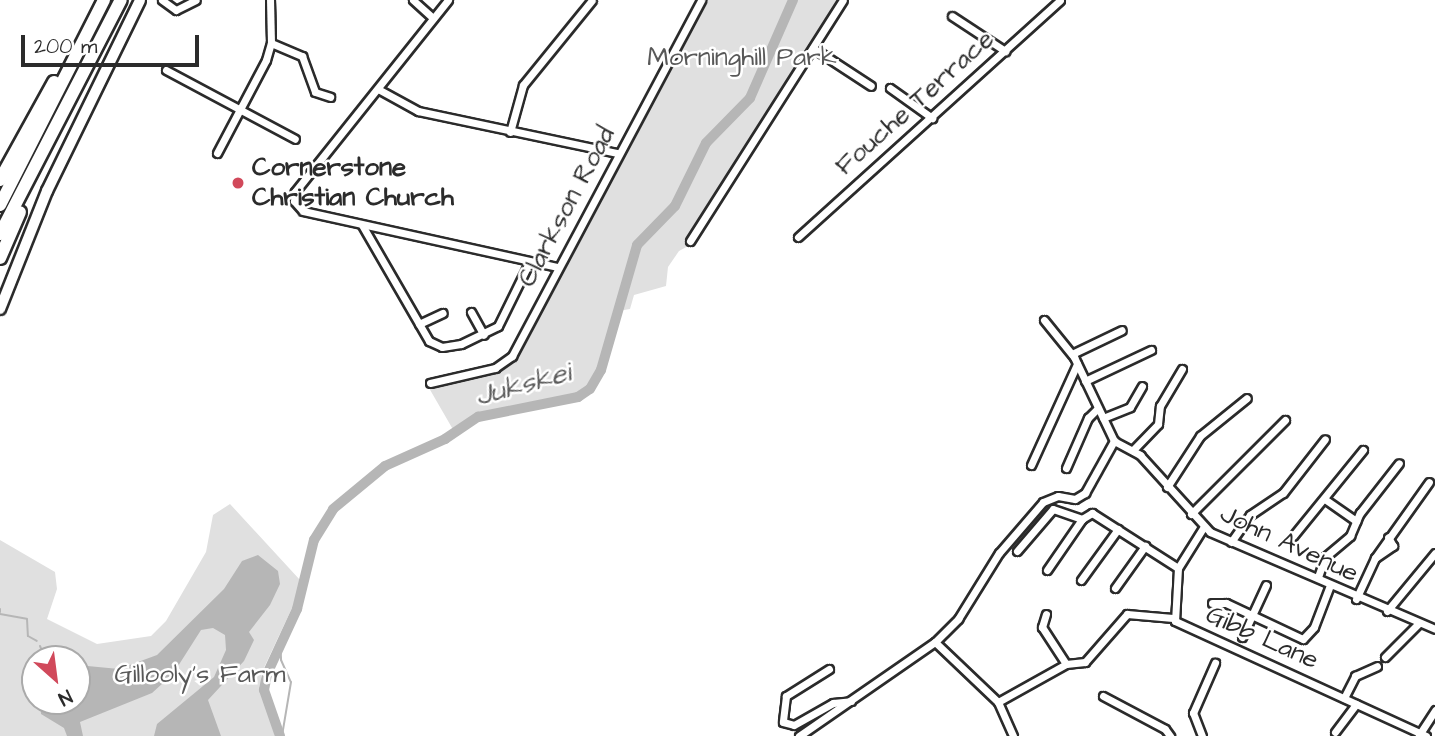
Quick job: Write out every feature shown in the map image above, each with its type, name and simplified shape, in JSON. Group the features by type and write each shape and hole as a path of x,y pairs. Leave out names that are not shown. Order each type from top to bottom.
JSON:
{"highway":[{"path":"0,205 104,0"},
{"path":"0,234 121,0"},
{"path":"0,180 94,19"},
{"path":"0,258 55,127"},
{"path":"0,174 23,139"}],"main road":[{"path":"0,309 47,191 140,0"}],"street":[{"path":"162,0 176,10 196,0"},
{"path":"217,153 271,43 270,0"},
{"path":"413,0 433,18"},
{"path":"448,0 295,192 294,201 303,211 558,267"},
{"path":"510,132 523,86 592,0"},
{"name":"Clarkson Road","path":"430,383 506,362 701,0"},
{"path":"690,241 844,0"},
{"name":"Fouche Terrace","path":"798,237 1060,0"},
{"path":"952,16 1005,51"},
{"path":"271,43 302,55 315,92 330,96"},
{"path":"813,48 871,86"},
{"path":"166,70 295,139"},
{"path":"890,88 932,118"},
{"path":"378,89 411,109 618,153"},
{"path":"362,225 429,341 442,347 484,335 498,326 530,261"},
{"path":"471,312 484,335"},
{"path":"419,324 443,313"},
{"path":"799,736 852,702 935,642 958,619 999,553 1043,502 1058,496 1080,497 1114,441 1072,354 1044,320"},
{"path":"1072,354 1122,330"},
{"path":"1086,381 1151,350"},
{"path":"1031,465 1077,364"},
{"path":"1133,450 1158,424 1160,406 1182,369"},
{"path":"1103,418 1130,407 1142,386"},
{"path":"1167,486 1200,436 1247,398"},
{"path":"1066,468 1088,418 1098,408"},
{"path":"1191,514 1285,420"},
{"path":"1231,541 1250,514 1283,493 1325,439"},
{"name":"John Avenue","path":"1114,441 1133,450 1203,528 1318,577 1356,599 1434,628"},
{"path":"1293,536 1326,500 1334,483 1363,450"},
{"path":"1318,577 1325,557 1348,538 1356,521 1399,463"},
{"path":"1356,599 1375,558 1392,547 1388,537 1429,482"},
{"path":"1326,500 1356,521"},
{"path":"1017,551 1053,509 1082,519"},
{"path":"1047,570 1082,519 1094,513 1178,568"},
{"name":"Gibb Lane","path":"1203,528 1178,568 1179,592 1173,618 1421,735"},
{"path":"1081,580 1118,529"},
{"path":"1115,588 1145,546"},
{"path":"1387,611 1435,553"},
{"path":"1241,637 1266,585"},
{"path":"1212,603 1226,603 1303,639 1314,627 1329,585"},
{"path":"1046,614 1042,620 1045,633 1066,664"},
{"path":"998,702 1066,664 1085,662 1126,614 1173,618"},
{"path":"1385,657 1419,623"},
{"path":"935,642 998,702 1013,736"},
{"path":"1202,736 1193,713 1214,663"},
{"path":"1344,698 1355,676 1377,666"},
{"path":"829,669 786,696 783,722 789,727 840,700 852,702"},
{"path":"1103,696 1165,729 1170,736"},
{"path":"1335,732 1356,704"},
{"path":"1421,735 1435,710"}],"green space":[{"name":"Morninghill Park","path":"708,0 847,0 690,245 679,251 668,267 666,286 634,295 630,309 618,311 601,370 590,389 578,397 478,417 455,433 429,388 512,364"},
{"name":"Gillooly's Farm","path":"230,504 300,580 298,595 261,674 261,688 275,736 0,736 0,540 55,572 57,589 47,619 97,644 151,636 166,621 206,552 213,515"}],"shaded area":[{"path":"258,555 278,571 280,584 270,605 249,632 254,640 244,661 208,700 221,736 154,736 157,724 214,677 226,650 225,635 213,628 201,630 173,674 152,693 80,722 83,736 67,736 64,728 43,715 91,715 91,666 119,669 157,655 224,589 242,561"}],"waterway":[{"name":"Jukskei","path":"280,736 264,690 267,674 297,609 314,540 333,509 385,466 445,439 478,417 578,397 590,389 601,370 637,245 675,206 706,143 750,98 793,0"},
{"path":"0,614 27,619 28,636 37,641"},
{"path":"280,639 281,660 291,682 282,736"}],"place":[{"name":"Cornerstone Christian Church","path":"238,183"}]}
